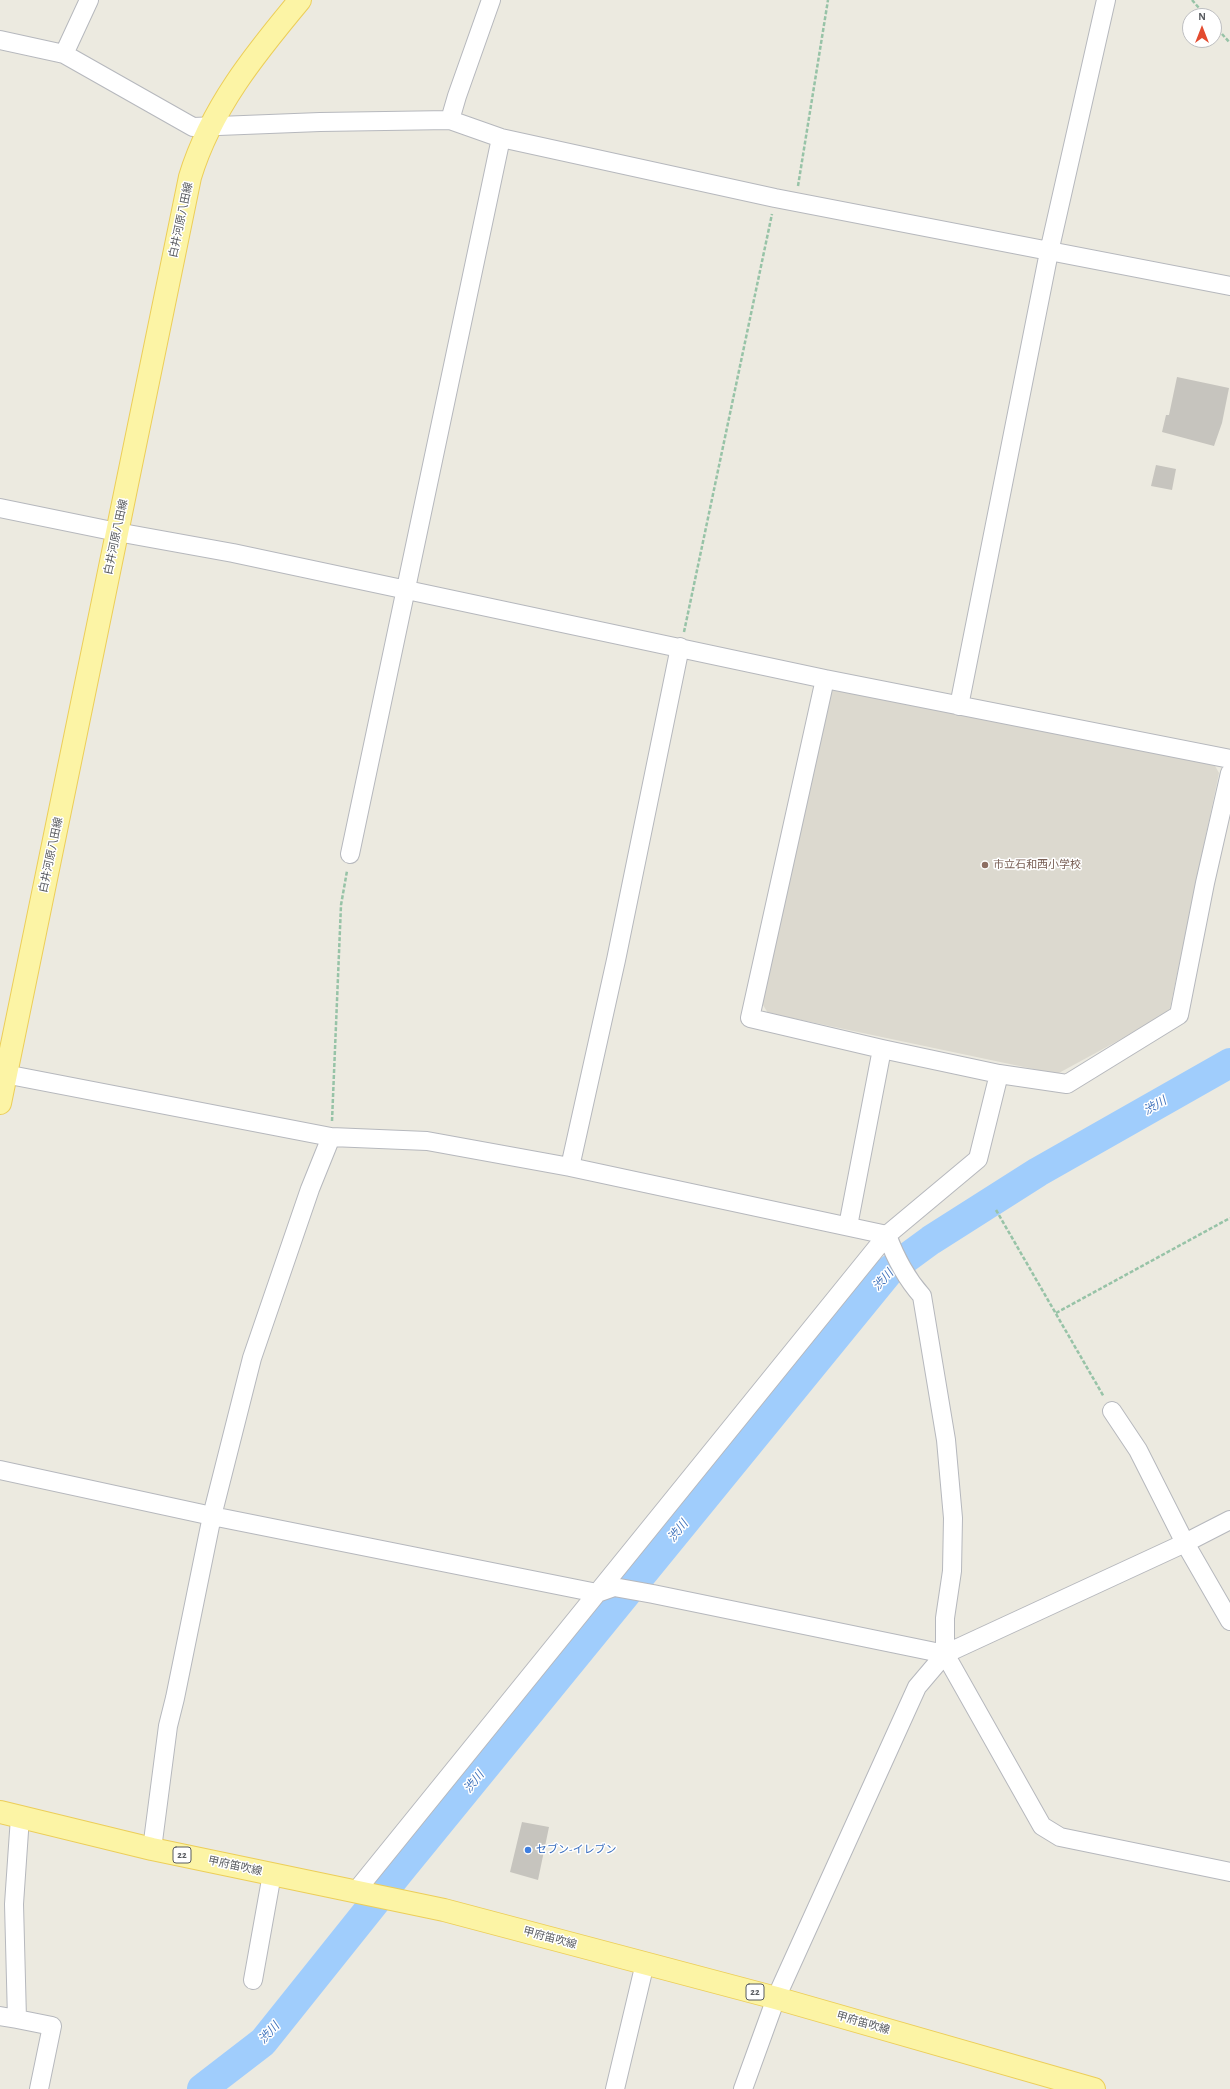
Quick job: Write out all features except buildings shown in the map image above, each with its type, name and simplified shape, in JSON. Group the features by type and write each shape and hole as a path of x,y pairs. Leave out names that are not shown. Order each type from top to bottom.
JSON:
{"main road":[{"name":"白井河原八田線","path":"0,1104 3,1073 190,177 198,151 209,125 237,80 300,0"},
{"name":"甲府笛吹線","path":"10,1814 152,1849 413,1903 645,1962 1094,2089"}],"street":[{"path":"64,54 89,0"},
{"path":"450,120 491,0"},
{"path":"958,706 1049,252 1106,0"},
{"path":"0,40 64,54 193,127 209,125 450,120 501,138 776,198 1230,286"},
{"path":"350,854 382,692 406,590 501,138"},
{"path":"0,508 117,532 233,553 825,679 1230,759"},
{"path":"570,1167 616,960 680,647"},
{"path":"825,679 750,1018 882,1049 999,1074 1067,1084 1179,1015 1205,883 1230,773"},
{"path":"848,1226 882,1049"},
{"path":"3,1073 331,1138 427,1141 570,1167 848,1226 890,1242 912,1284 922,1296 946,1440 953,1518 952,1571 945,1618 945,1654 1042,1826 1060,1837 1226,1868"},
{"path":"361,1892 597,1592 890,1242 978,1159 999,1074"},
{"path":"152,1849 168,1726 212,1516 252,1358 310,1188 331,1138"},
{"path":"1112,1411 1138,1450 1185,1543 1230,1621"},
{"path":"0,1470 212,1516 597,1592 614,1587 945,1654"},
{"path":"744,2089 776,1998 917,1687 945,1654 1185,1543 1230,1520"},
{"path":"10,1814 14,1904 8,2017 52,2026 39,2089"},
{"path":"253,1980 272,1874"},
{"path":"616,2089 645,1962"}],"path":[{"path":"795,202 828,0"},
{"path":"1192,0 1199,8"},
{"path":"1222,34 1230,43"},
{"path":"680,647 776,198"},
{"path":"331,1138 340,905 350,854"},
{"path":"996,1210 1112,1411"},
{"path":"1056,1313 1230,1218"}],"shaded area":[{"path":"839,687 1214,764 1219,773 1169,1013 1057,1074 768,1013 761,1002 829,693"}],"waterway":[{"name":"渋川","path":"202,2089 263,2042 399,1872 890,1270 931,1240 1038,1172 1230,1063"}],"place":[{"name":"市立石和西小学校","path":"985,865"},
{"name":"セブン-イレブン","path":"528,1850"}]}
